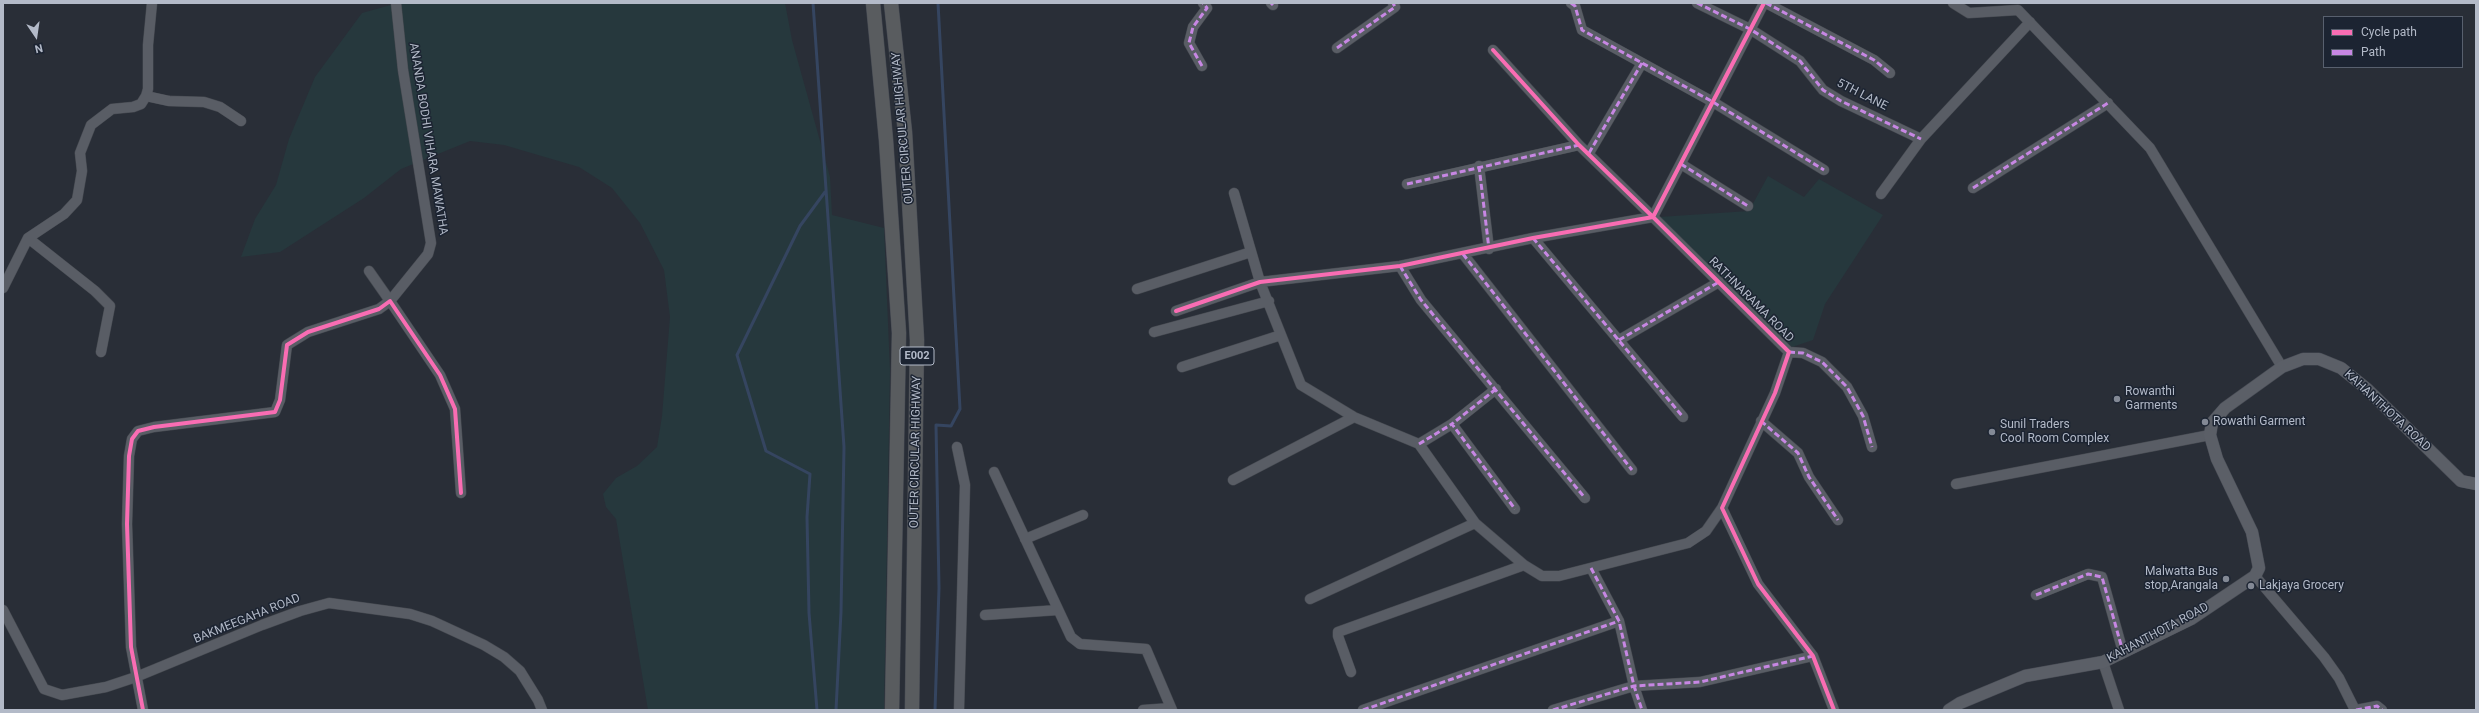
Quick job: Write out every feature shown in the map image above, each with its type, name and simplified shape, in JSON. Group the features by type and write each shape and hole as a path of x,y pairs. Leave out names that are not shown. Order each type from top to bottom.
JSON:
{"highway":[{"name":"OUTER CIRCULAR HIGHWAY","path":"873,3 886,140 899,333 892,710"},
{"name":"OUTER CIRCULAR HIGHWAY","path":"891,3 905,132 917,340 912,710"}],"main road":[{"name":"KAHANTHOTA ROAD","path":"2210,434 2212,423 2225,408 2282,367 2303,359 2319,358 2341,368 2367,389 2461,481 2476,484"},
{"path":"2210,434 2217,459 2252,532 2258,568 2255,576"},
{"name":"KAHANTHOTA ROAD","path":"1949,710 1960,703 2025,676 2103,662 2190,618 2255,576"}],"street":[{"path":"3,288 28,238 64,214 77,200 82,171 80,153 91,125 112,109 133,107 143,100 148,89 148,45 152,3"},
{"name":"ANANDA BODHI VIHARA MAWATHA","path":"390,301 428,254 431,243 403,70 396,3"},
{"path":"1202,66 1189,43 1193,27 1207,8 1203,3"},
{"path":"1337,48 1395,7 1393,3"},
{"path":"1571,3 1575,6 1582,30 1713,102 1824,170"},
{"name":"5TH LANE","path":"1698,3 1750,29 1800,61 1823,90 1841,101 1921,139"},
{"path":"1176,311 1260,282 1400,266 1463,254 1533,238 1653,217 1750,29 1765,3 1874,60 1890,73"},
{"path":"1954,3 1969,13 2018,10 2150,148 2282,367"},
{"path":"1881,194 1921,139 2030,22"},
{"name":"RATHNARAMA ROAD","path":"1419,444 1475,523 1524,565 1542,576 1559,576 1688,543 1706,531 1722,508 1775,393 1789,352 1589,153 1579,145 1494,50"},
{"path":"1589,153 1642,63"},
{"path":"143,100 204,102 220,107 241,121"},
{"path":"1973,188 2108,103"},
{"path":"1407,184 1479,166 1579,145"},
{"path":"1681,164 1748,206"},
{"path":"1479,166 1489,248"},
{"path":"1234,193 1260,282 1270,301 1281,335 1301,385 1354,417 1419,444 1452,424 1496,389"},
{"path":"28,238 95,291 110,306 100,352"},
{"path":"1533,238 1683,416"},
{"path":"1137,288 1251,252"},
{"path":"1463,254 1632,470"},
{"path":"1400,266 1421,300 1586,498"},
{"path":"369,271 440,375 455,409 461,493"},
{"path":"1619,340 1719,282"},
{"path":"143,710 131,647 127,524 128,456 132,439 138,431 154,427 275,412 280,400 287,345 308,332 379,309 390,301"},
{"path":"1154,332 1270,301"},
{"path":"1182,367 1281,335"},
{"path":"1789,352 1803,353 1822,362 1847,387 1863,416 1872,447"},
{"path":"1232,480 1354,417"},
{"path":"1761,421 1798,453 1808,477 1838,520"},
{"path":"1452,424 1515,508"},
{"path":"1956,484 2210,434"},
{"path":"957,447 965,485 959,710"},
{"path":"994,472 1070,637 1080,644 1146,649 1171,709 1143,710"},
{"path":"1722,508 1758,584 1813,656 1834,710"},
{"path":"1025,540 1083,515"},
{"path":"1310,599 1475,523"},
{"path":"1351,672 1338,636 1338,632 1524,565"},
{"path":"1591,568 1620,621 1634,686 1642,710"},
{"path":"2036,595 2088,574 2102,577 2124,652"},
{"path":"2255,576 2339,678 2355,710 2377,706 2382,710"},
{"name":"BAKMEEGAHA ROAD","path":"3,610 44,689 62,695 106,687 136,677 300,611 329,603 354,605 410,614 432,621 484,645 504,657 520,671 538,700 542,710"},
{"path":"985,614 1058,610"},
{"path":"1364,710 1620,621"},
{"path":"1554,710 1634,686 1700,682 1813,656"},
{"path":"2103,662 2119,710"}],"shaded area":[{"path":"398,3 785,3 792,40 830,177 832,215 884,228 890,371 884,710 648,710 616,519 606,507 603,494 616,478 637,466 657,447 662,416 670,317 664,270 640,223 612,188 579,167 504,145 470,141 401,169 364,198 280,252 241,257 255,219 276,185 289,139 315,77 362,13"},
{"path":"1768,176 1804,197 1819,179 1883,215 1825,304 1813,340 1792,347 1659,217 1749,211"}],"waterway":[{"path":"813,3 844,447 841,612 836,710"},
{"path":"935,710 939,588 936,425 951,426 960,409 938,3"},
{"path":"817,710 809,613 807,517 810,474 766,451 737,355 800,226 825,192"}],"marked path":[{"path":"1202,66 1189,43 1193,27 1207,8 1203,3"},
{"path":"1337,48 1395,7 1393,3"},
{"path":"1571,3 1575,6 1582,30 1713,102 1824,170"},
{"path":"1697,3 1750,29 1800,61 1823,90 1841,101 1921,139"},
{"path":"1766,3 1874,60 1890,73"},
{"path":"1589,153 1642,63"},
{"path":"1973,188 2108,103"},
{"path":"1407,184 1579,145"},
{"path":"1681,164 1748,206"},
{"path":"1479,166 1489,249"},
{"path":"1533,238 1683,417"},
{"path":"1463,254 1632,470"},
{"path":"1400,266 1421,300 1585,498"},
{"path":"1619,340 1719,282"},
{"path":"1789,352 1803,353 1822,362 1847,387 1863,416 1872,447"},
{"path":"1496,389 1452,424 1515,509"},
{"path":"1761,421 1798,453 1809,477 1838,520"},
{"path":"1419,444 1452,424"},
{"path":"1591,568 1619,621 1634,686 1642,710"},
{"path":"2036,595 2088,574 2102,577 2123,652"},
{"path":"1363,710 1619,621"},
{"path":"1553,710 1634,686 1700,682 1813,656"},
{"path":"2356,710 2377,706 2382,710"}],"cycle path":[{"path":"1764,3 1653,217 1789,352 1775,393 1722,508 1758,584 1813,656 1834,710"},
{"path":"1176,311 1260,282 1400,266 1533,238 1653,217 1579,145 1493,50"},
{"path":"143,710 131,647 127,524 129,456 132,439 138,431 154,427 275,412 280,400 287,345 308,332 379,309 390,301 440,375 455,409 461,493"}],"place":[{"name":"Rowanthi Garments","path":"2117,399"},
{"name":"Rowathi Garment","path":"2205,422"},
{"name":"Sunil Traders Cool Room Complex","path":"1992,432"},
{"name":"Malwatta Bus stop,Arangala","path":"2226,579"},
{"name":"Lakjaya Grocery","path":"2251,586"}]}
